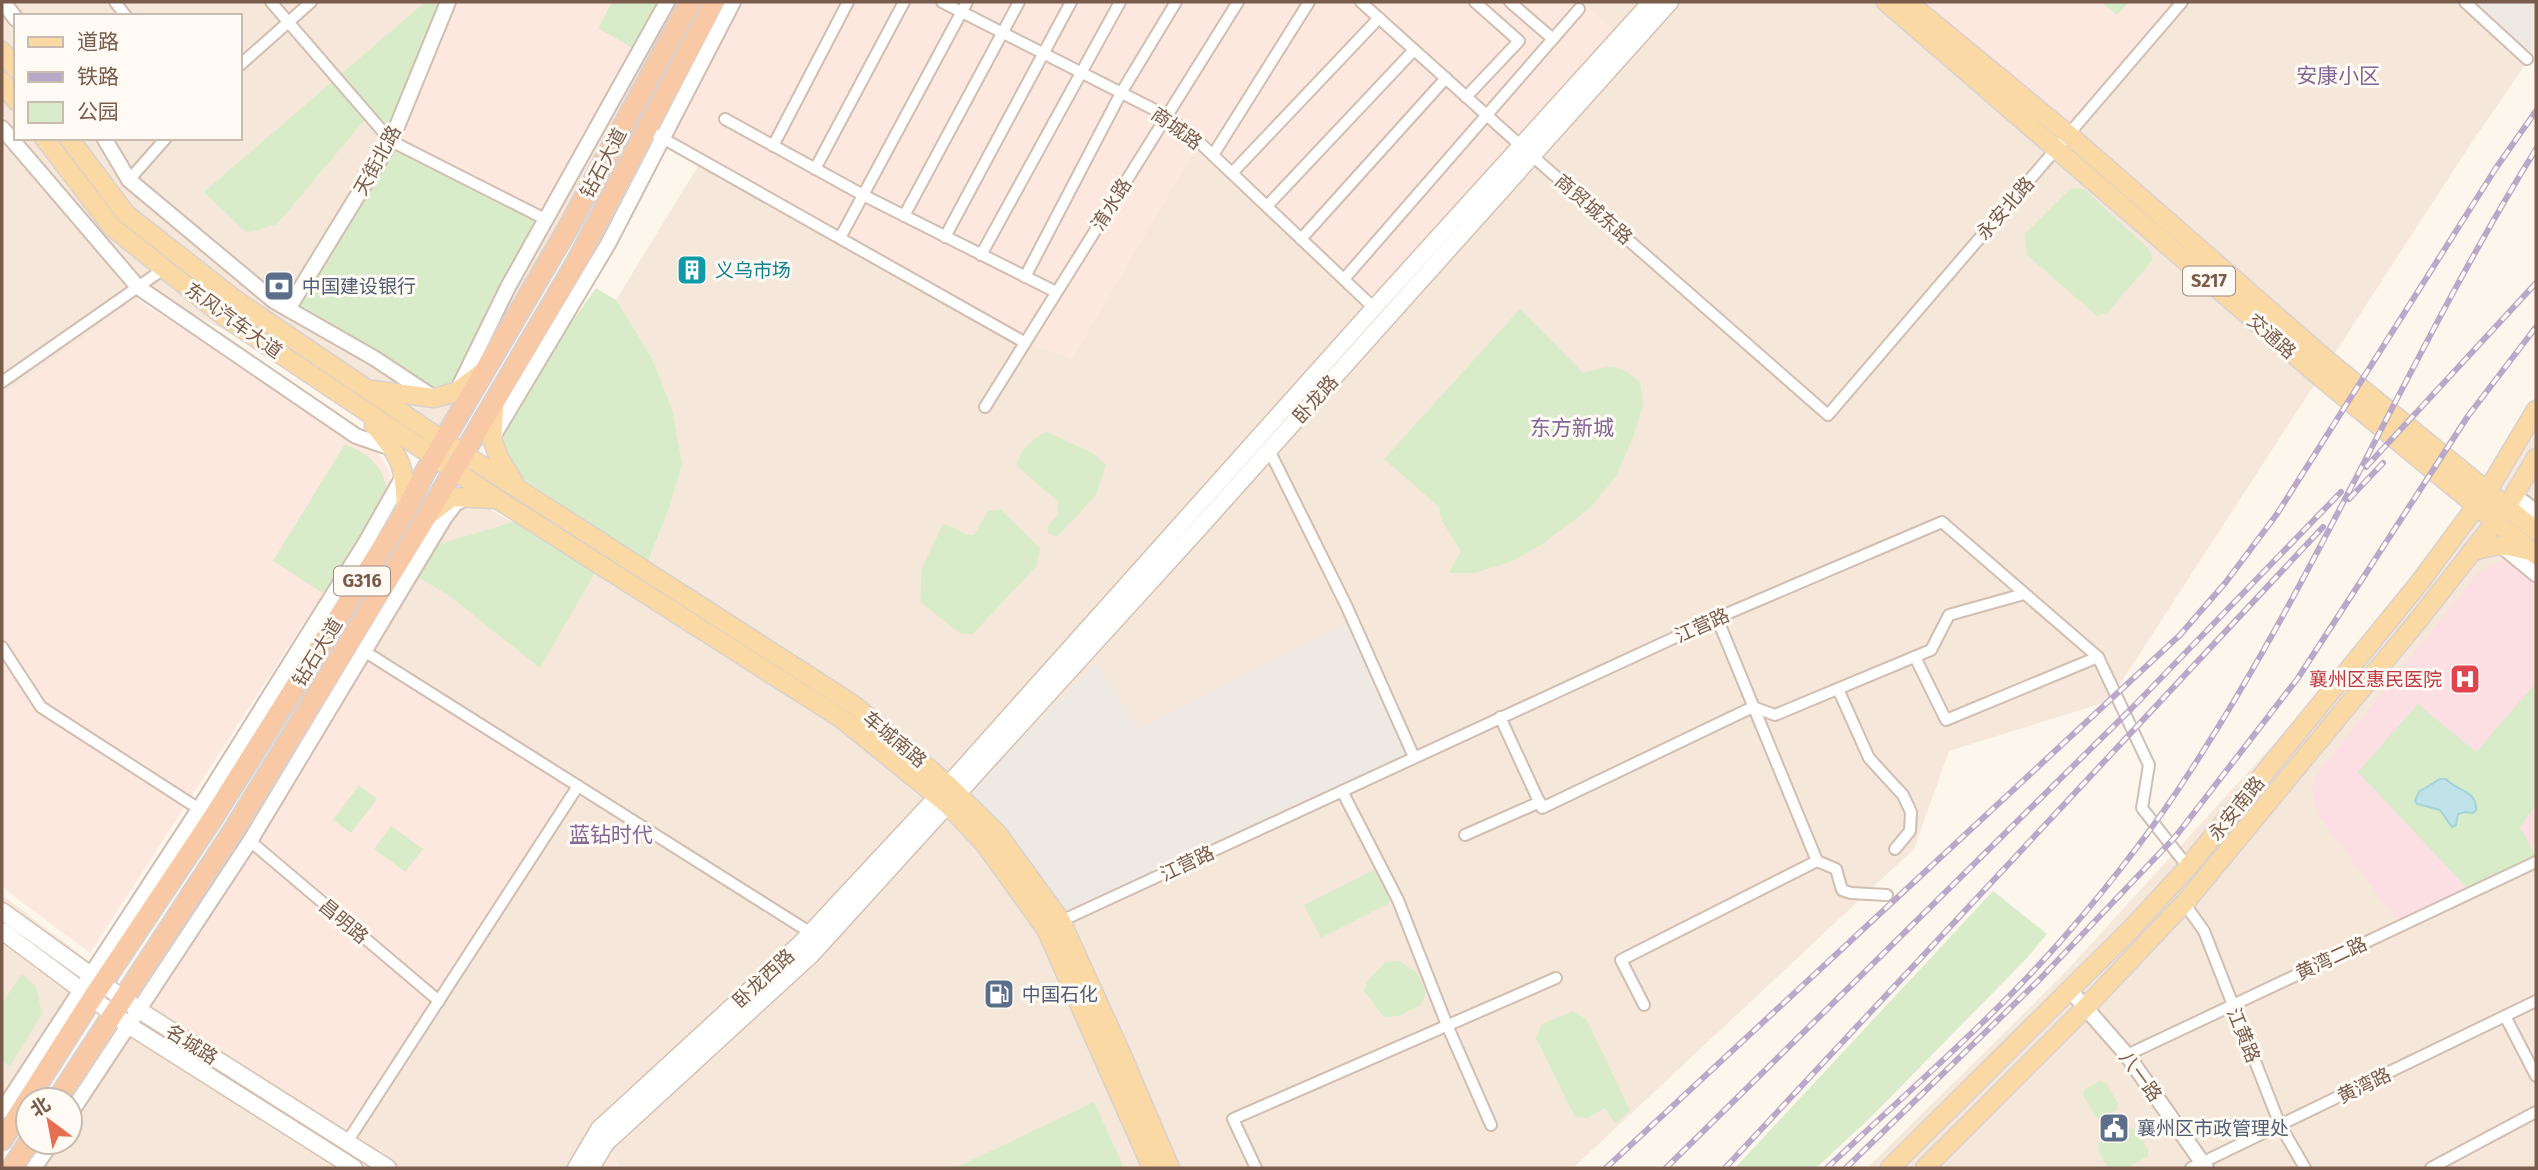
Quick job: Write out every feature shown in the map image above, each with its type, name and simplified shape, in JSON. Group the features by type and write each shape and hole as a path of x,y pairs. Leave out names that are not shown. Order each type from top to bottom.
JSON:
{"highway":[{"name":"钻石大道","path":"2,1140 91,987 333,626 406,510 567,230 690,2"},
{"name":"钻石大道","path":"68,1086 126,1012 241,836 463,452 654,133 714,2"}],"main road":[{"name":"卧龙路","path":"948,795 1269,450 1527,151 1651,2"},
{"name":"卧龙路","path":"948,795 1374,308 1671,2"},
{"name":"交通路","path":"1886,2 2320,377 2476,505 2515,510"},
{"name":"交通路","path":"1908,2 2068,134 2329,362 2536,529"},
{"path":"2,51 14,66"},
{"path":"2,82 14,98"},
{"name":"东风汽车大道","path":"46,140 112,227 225,317 358,407 439,449 463,452"},
{"name":"东风汽车大道","path":"70,140 126,214 237,302 365,388 439,449 453,470"},
{"path":"365,388 434,398 456,392 486,370"},
{"path":"495,399 492,439 499,458 518,490"},
{"path":"358,407 395,449 404,475 406,510"},
{"name":"永安南路","path":"1890,1168 2070,990 2188,867 2420,582 2487,490 2536,410"},
{"name":"车城南路","path":"463,452 853,705 948,795 1046,929 1152,1168"},
{"name":"永安南路","path":"1924,1168 2086,1007 2184,903 2420,618 2471,552 2515,510 2526,474 2536,458"},
{"path":"2456,465 2480,472 2505,462"},
{"name":"车城南路","path":"453,470 842,719 997,833 1061,921 1170,1168"},
{"path":"2447,481 2458,508 2458,523 2453,535"},
{"path":"427,516 452,497 497,499"},
{"name":"交通路","path":"2515,510 2535,554"},
{"path":"2471,552 2489,545 2509,544 2535,554"},
{"name":"卧龙西路","path":"576,1168 599,1129 811,933 948,795"},
{"name":"卧龙西路","path":"591,1168 606,1143 811,955 948,795"},
{"name":"名城路","path":"2,911 91,987"},
{"name":"名城路","path":"2,931 91,987 354,1168"},
{"name":"名城路","path":"126,1012 388,1168"}],"street":[{"path":"3,2 14,16"},
{"path":"271,2 391,141 567,230"},
{"path":"242,63 311,2"},
{"name":"天街北路","path":"288,309 391,141 448,2"},
{"path":"492,439 602,254 654,133 733,2"},
{"path":"773,146 848,2"},
{"path":"816,169 904,2"},
{"name":"商城路","path":"942,2 964,7 1002,33 1167,116 1213,155 1374,308"},
{"path":"904,216 1019,2"},
{"path":"945,237 1071,2"},
{"path":"981,255 1120,2"},
{"path":"1025,277 1121,93 1176,2"},
{"name":"淯水路","path":"985,407 1238,2"},
{"path":"1213,155 1309,2"},
{"name":"商贸城东路","path":"1361,2 1828,415"},
{"path":"1466,97 1519,41 1475,2"},
{"path":"1510,2 1553,39"},
{"name":"永安北路","path":"1828,415 2182,2"},
{"path":"2465,2 2527,59"},
{"path":"456,392 506,291 664,7 678,23"},
{"path":"839,239 964,7"},
{"path":"1344,279 1579,9"},
{"path":"1232,173 1379,18"},
{"path":"1267,206 1414,50"},
{"path":"1301,239 1446,78"},
{"path":"725,119 863,195 1056,292"},
{"path":"2,128 138,287 356,436 395,449"},
{"path":"654,133 1024,342"},
{"path":"591,138 610,150"},
{"path":"105,140 129,180 274,301 371,356 434,398"},
{"path":"129,180 164,140"},
{"path":"573,268 602,254"},
{"path":"2,382 164,268"},
{"path":"1269,450 1346,605 1414,757"},
{"path":"2,647 41,706 206,813 280,681 404,475"},
{"path":"241,836 364,652 444,517 454,504 468,497"},
{"name":"江营路","path":"1061,921 1717,618 1941,522 2098,657 2149,765 2142,808 2188,867"},
{"path":"2501,545 2536,574"},
{"path":"1500,717 1542,808 1754,707 1775,715 1931,650 1949,615 2024,594"},
{"path":"1717,618 1817,861 1836,869 1842,890 1887,895"},
{"path":"280,681 333,626"},
{"path":"364,652 811,933"},
{"path":"1915,657 1946,720 2098,657"},
{"path":"1838,689 1869,758 1903,795 1911,812 1910,831 1895,849"},
{"path":"347,1142 578,786"},
{"path":"1342,791 1398,900 1447,1026 1492,1125"},
{"path":"1465,835 1540,802"},
{"name":"昌明路","path":"241,836 439,1001"},
{"path":"1644,1005 1621,960 1817,861"},
{"name":"黄湾二路","path":"2127,1055 2536,862"},
{"name":"江黄路","path":"2184,903 2204,931 2280,1125 2305,1168"},
{"path":"1256,1168 1233,1119 1556,978"},
{"path":"2,1111 91,987"},
{"name":"八一路","path":"2070,990 2127,1055 2200,1166"},
{"name":"黄湾路","path":"2200,1166 2536,1001"},
{"path":"84,1088 126,1012"},
{"path":"2505,1016 2536,1076"},
{"path":"2431,1168 2536,1112"}],"shaded area":[{"path":"2,2 690,2 444,441 139,287 137,300 2,396 2,128 123,267 23,140 242,140 242,14 14,14 14,129 2,114"},
{"path":"448,2 667,2 545,219 391,141"},
{"path":"733,2 1583,2 1620,36 1374,308 1199,143 1072,359 1024,342 662,139"},
{"path":"788,2 2536,2 2536,49 2470,145 2109,701 1949,751 1914,849 1573,1168 34,1168 42,1156 84,1156 84,1090 455,504 468,497 697,626 948,785 790,664 645,571 668,511 672,409 652,358 616,300 701,161"},
{"path":"1908,2 2182,2 2068,134"},
{"path":"2465,2 2536,2 2536,49 2527,59"},
{"path":"137,300 377,452 389,470 392,487 90,953 2,887 2,396"},
{"path":"2536,397 2536,1168 1867,1168 2060,978 2448,553 2527,406"},
{"name":"襄州区惠民医院","path":"2513,562 2536,582 2536,856 2398,922 2316,812 2312,790 2316,776 2477,573 2490,565"},
{"path":"1349,622 1407,754 1067,912 980,802 968,794 1097,662 1137,729"},
{"path":"368,658 571,788 352,1132 150,1004"},
{"path":"2,895 98,968 24,1086 14,1086 14,1103 2,1122"},
{"path":"611,1148 621,1168 599,1168"}],"green space":[{"path":"425,2 448,2 391,141 545,219 456,392 434,398 288,309 391,142 368,116 277,224 247,233 204,192"},
{"path":"612,2 667,2 639,52 598,28"},
{"path":"2101,2 2129,2 2117,15"},
{"path":"2071,188 2084,189 2149,249 2153,260 2107,313 2097,316 2027,255 2025,234"},
{"path":"596,288 616,300 652,358 672,409 682,464 668,511 648,562 506,468 496,429"},
{"path":"1520,309 1583,373 1614,367 1626,371 1640,382 1643,404 1634,435 1616,476 1590,508 1541,545 1510,562 1474,573 1449,573 1461,551 1442,521 1439,507 1384,459"},
{"path":"1047,432 1094,454 1106,465 1096,495 1057,537 1048,533 1048,526 1059,514 1057,501 1017,466 1028,446"},
{"path":"345,444 376,464 391,499 323,593 273,561"},
{"path":"1001,510 1040,548 1037,565 973,634 961,634 920,602 922,568 943,524 974,535 988,511"},
{"path":"527,518 600,564 540,668 448,595 411,573 426,548"},
{"path":"2536,683 2536,805 2520,827 2536,856 2468,889 2358,772 2418,704 2476,752"},
{"path":"359,785 377,799 351,833 333,820"},
{"path":"391,826 423,849 405,872 374,849"},
{"path":"1374,870 1391,902 1321,938 1304,905"},
{"path":"1993,891 2047,934 2026,959 1871,1117 1816,1168 1735,1168"},
{"path":"1399,961 1417,973 1426,992 1421,1005 1399,1016 1384,1017 1364,991 1367,982 1385,962"},
{"path":"22,974 36,987 42,1014 10,1066 2,1061 2,1003"},
{"path":"1573,1011 1586,1019 1630,1110 1615,1124 1605,1108 1588,1118 1575,1117 1536,1038 1542,1024"},
{"path":"2100,1081 2107,1084 2118,1104 2117,1110 2099,1119 2083,1095 2084,1090"},
{"path":"1094,1102 1124,1168 955,1168"},
{"path":"2125,1127 2135,1129 2148,1149 2148,1156 2126,1168 2108,1168 2099,1152 2098,1143"}],"water":[{"path":"2440,779 2446,779 2470,795 2475,803 2476,810 2473,813 2458,814 2456,825 2452,827 2440,810 2417,804 2415,801 2419,792"}],"railway":[{"path":"1606,1168 2180,635 2226,582 2277,514 2496,168 2536,111"},
{"path":"1827,1168 1979,1026 2038,966 2099,896 2162,813 2238,695 2282,618 2448,303 2536,149"},
{"path":"2366,467 2536,283"},
{"path":"1846,1168 2039,980 2176,836 2298,678 2468,416 2536,327"},
{"path":"2349,499 2383,463"},
{"path":"1666,1168 2131,709 2341,492"},
{"path":"1725,1168 2323,527"}],"place":[{"name":"义乌市场","path":"692,270"},
{"name":"中国建设银行","path":"279,286"},
{"name":"襄州区惠民医院","path":"2465,679"},
{"name":"中国石化","path":"999,994"},
{"name":"襄州区市政管理处","path":"2114,1128"}],"district":[{"name":"安康小区","path":"2338,76"},
{"name":"东方新城","path":"1572,428"},
{"name":"蓝钻时代","path":"611,835"}]}
